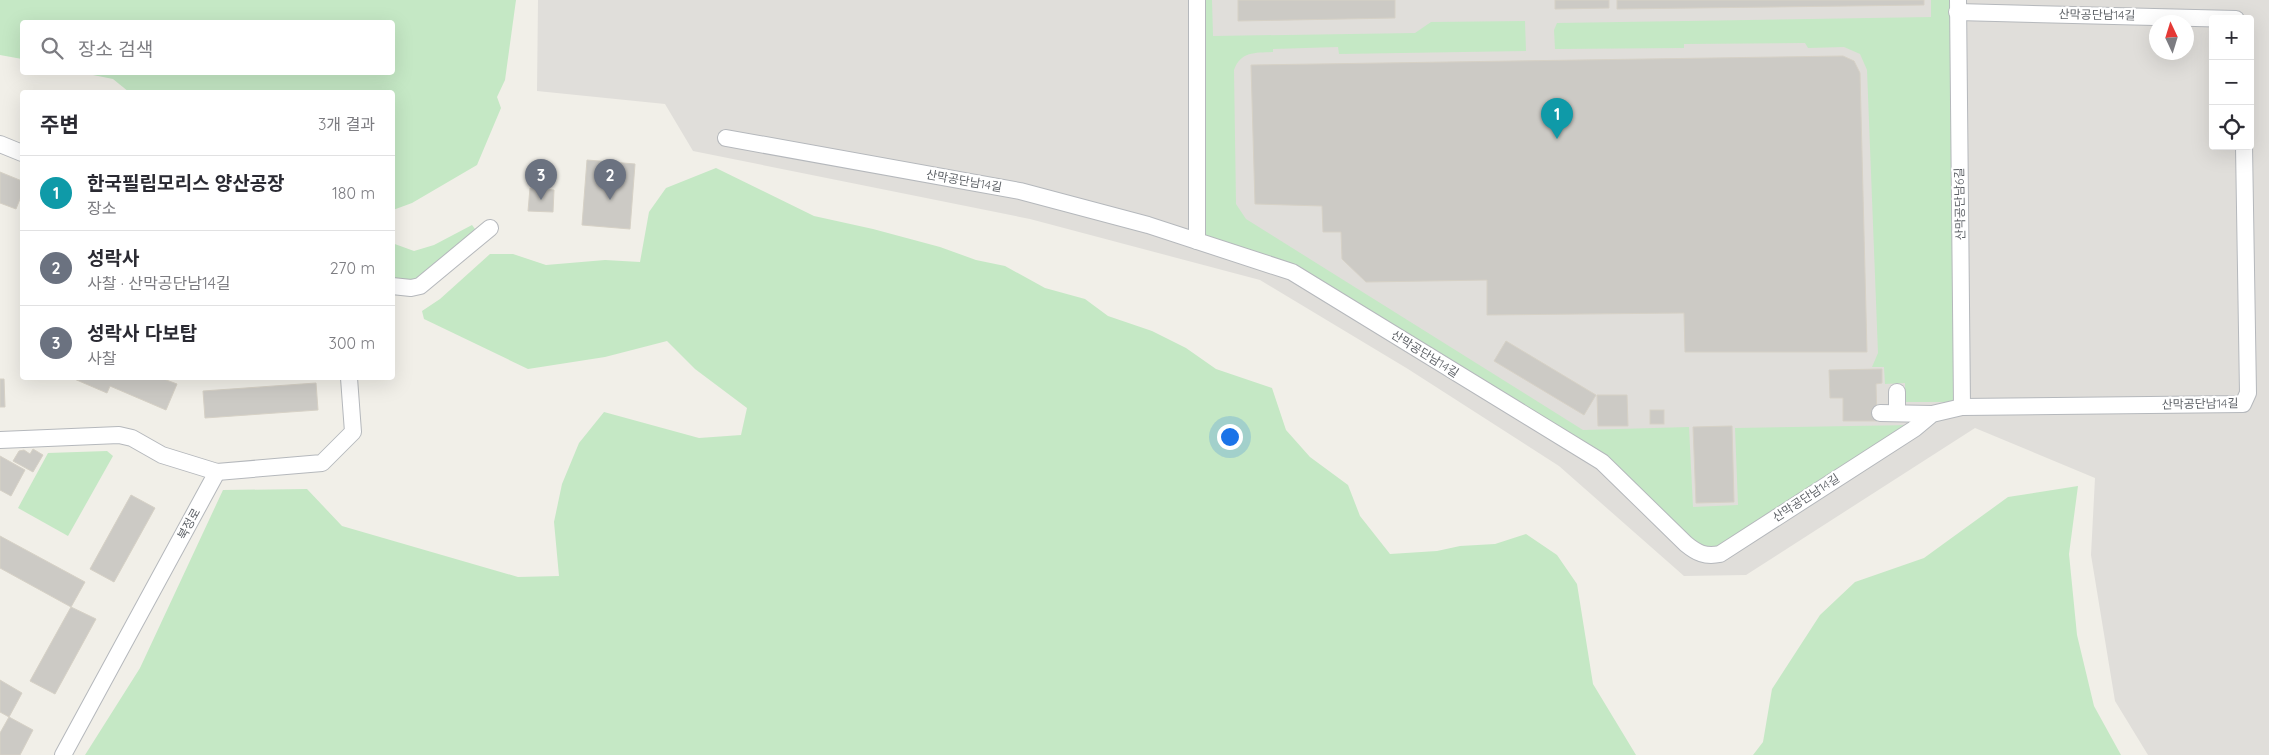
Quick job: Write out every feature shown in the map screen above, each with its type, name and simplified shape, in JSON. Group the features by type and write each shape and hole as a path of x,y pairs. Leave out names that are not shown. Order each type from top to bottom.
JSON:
{"street":[{"path":"1197,0 1197,241"},
{"name":"산막공단남14길","path":"1957,6 2209,18"},
{"name":"산막공단남6길","path":"1957,6 1962,407"},
{"name":"산막공단남14길","path":"726,138 1020,191 1148,225 1292,272 1602,462 1686,544 1702,555 1720,554 1914,429 1932,414 1962,407 2243,404 2248,393 2244,150"},
{"path":"0,144 20,152"},
{"path":"395,286 411,288 420,286 490,228"},
{"path":"0,440 118,435 132,438 162,455 217,472 322,463 353,432 349,380"},
{"path":"1897,392 1898,413"},
{"path":"1880,413 1932,414"},
{"name":"북정로","path":"63,755 217,472"}],"shaded area":[{"path":"538,0 2269,0 2269,755 2148,755 2115,701 2091,555 2095,478 1975,428 1746,575 1684,576 1559,466 1408,369 1260,280 1030,219 693,151 665,104 537,91"}],"green space":[{"path":"0,0 516,0 505,80 497,97 501,108 477,165 412,203 395,209 395,90 127,90 113,79 93,75 395,75 395,20 20,20 20,59 0,55"},
{"path":"1197,0 1212,0 1213,36 1415,33 1431,22 1525,21 1526,51 1339,54 1338,47 1273,49 1273,52 1255,53 1245,56 1234,70 1236,204 1246,219 1583,430 1689,427 1693,507 1738,505 1735,428 1912,425 1710,556 1602,462 1292,272 1197,241"},
{"path":"1931,0 1956,0 1954,402 1905,402 1905,383 1885,384 1884,367 1872,367 1878,353 1867,70 1860,54 1844,47 1808,48 1805,43 1684,44 1684,48 1555,49 1554,30 1557,23 1931,17"},
{"path":"716,168 814,216 873,229 940,247 976,260 1005,266 1045,288 1085,299 1108,316 1152,331 1186,348 1216,369 1272,388 1286,430 1310,457 1348,485 1360,516 1390,554 1495,544 1526,534 1557,555 1577,584 1593,684 1636,755 85,755 140,668 223,490 307,489 342,526 518,577 559,576 554,522 562,484 579,443 604,412 699,438 741,435 747,408 695,369 667,341 605,357 528,369 424,319 422,311 440,299 490,254 513,254 546,265 605,260 640,262 649,212 666,188"},
{"path":"472,225 475,229 422,279 395,282 395,244 414,251 434,245"},
{"path":"107,451 113,456 68,536 18,508 48,453"},
{"path":"2078,486 2069,554 2077,635 2094,706 2121,755 1753,755 1763,742 1772,689 1820,615 1855,582 1924,558 2008,497"}],"building":[{"path":"1238,0 1395,0 1395,18 1238,21"},
{"path":"1555,0 1609,0 1609,8 1555,9"},
{"path":"1617,0 1924,0 1924,5 1617,9"},
{"path":"1843,56 1854,61 1860,73 1867,352 1685,352 1684,313 1487,315 1487,280 1366,282 1342,259 1341,232 1323,232 1322,206 1255,204 1251,65"},
{"path":"587,160 635,164 630,229 582,225"},
{"path":"0,172 20,180 20,199 16,209 0,203"},
{"path":"530,188 554,190 553,212 528,211"},
{"path":"1506,341 1596,395 1584,415 1494,361"},
{"path":"1882,369 1882,383 1876,384 1877,421 1843,421 1843,398 1830,398 1829,370"},
{"path":"0,379 4,379 5,407 0,407"},
{"path":"77,380 166,380 177,384 166,410 110,386 107,393"},
{"path":"316,383 318,410 205,418 203,391"},
{"path":"1597,395 1627,395 1628,426 1598,426"},
{"path":"1650,410 1664,410 1664,424 1650,424"},
{"path":"1732,426 1734,502 1696,503 1693,427"},
{"path":"33,449 43,455 33,472 13,461 19,451 24,450 30,454"},
{"path":"0,456 25,470 11,496 0,490"},
{"path":"131,495 155,508 114,582 90,569"},
{"path":"0,536 85,582 71,607 0,568"},
{"path":"71,607 96,619 55,694 30,681"},
{"path":"0,680 22,693 9,717 0,712"},
{"path":"9,717 33,730 20,755 0,755 0,733"}],"place":[{"name":"한국필립모리스 양산공장","path":"1557,139"},
{"name":"성락사 다보탑","path":"541,200"},
{"name":"성락사","path":"610,200"}]}
